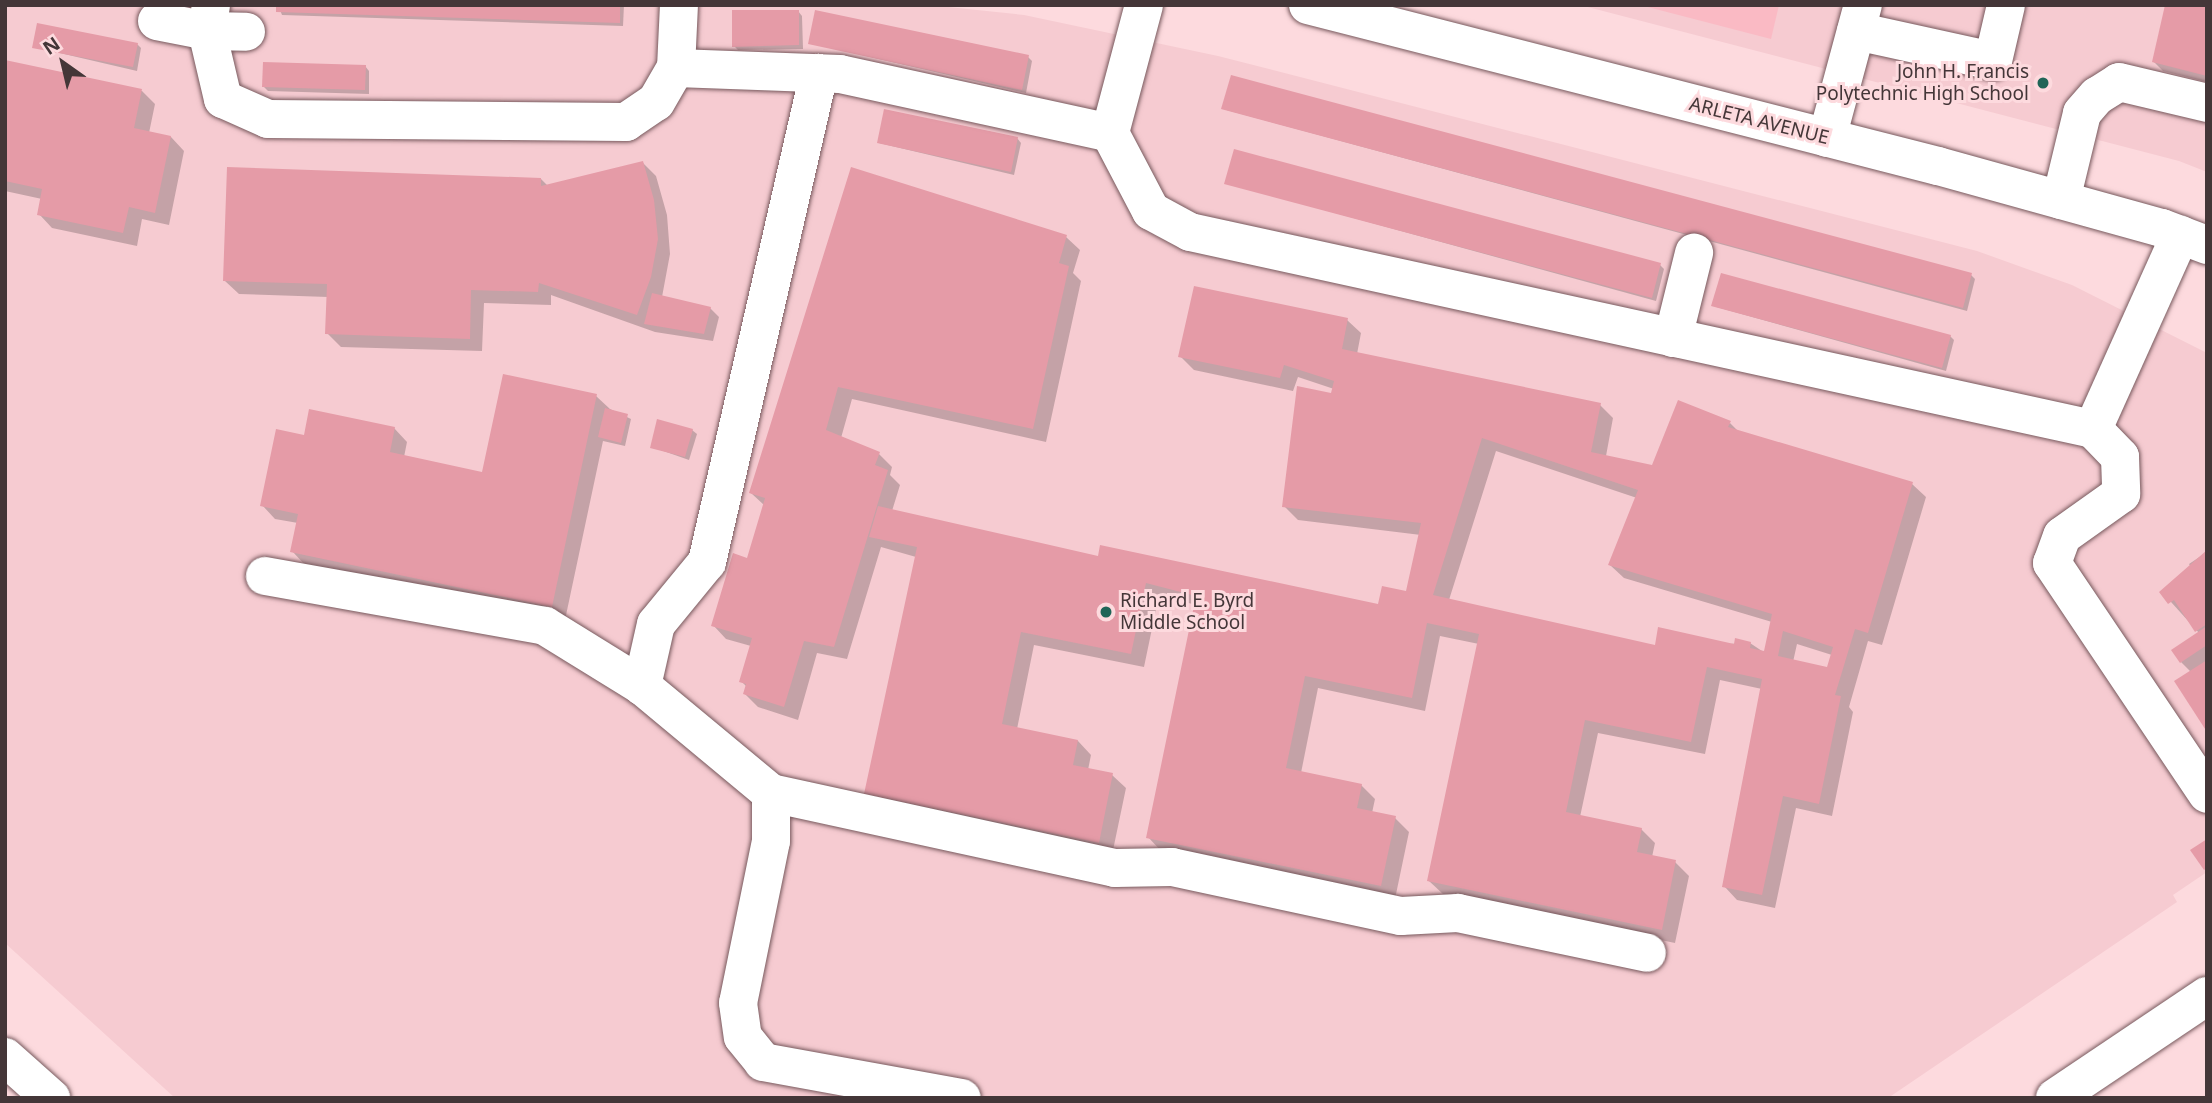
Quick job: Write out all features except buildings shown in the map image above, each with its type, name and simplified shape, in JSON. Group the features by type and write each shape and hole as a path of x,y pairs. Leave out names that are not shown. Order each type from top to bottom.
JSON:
{"main road":[{"path":"209,18 223,99 268,119 626,122 656,102 676,68 678,5"},
{"path":"1144,5 1110,133 1151,211 1189,232 2093,429 2120,457 2121,494 2062,536 2052,563 2207,794"},
{"name":"ARLETA AVENUE","path":"1308,5 2061,200 2194,240"},
{"path":"1827,138 1860,18 1993,61 2006,5"},
{"path":"157,21 209,18 246,32"},
{"path":"676,68 819,73 1110,133"},
{"path":"642,686 656,624 707,562 819,73"},
{"path":"2061,200 2082,113 2097,96 2119,82 2207,103"},
{"path":"2093,429 2194,240"},
{"path":"1673,338 1694,253"},
{"path":"265,576 545,626 642,686 771,793 1115,869 1172,867 1401,916 1458,913 1647,953"},
{"path":"771,793 771,841 738,1003 743,1037 763,1062 961,1098"},
{"path":"2055,1098 2207,996"},
{"path":"5,1057 51,1098"}],"shaded area":[{"name":"Richard E. Byrd Middle School","path":"5,5 929,5 1024,15 1218,56 1977,251 2072,285 2207,353 2207,872 2173,895 2177,902 1888,1098 175,1098 5,943"},
{"name":"John H. Francis Polytechnic High School","path":"1580,5 2207,5 2207,172 2179,161"},
{"path":"1640,5 1779,5 1771,39"}],"place":[{"name":"John H. Francis Polytechnic High School","path":"2043,83"},
{"name":"Richard E. Byrd Middle School","path":"1106,612"}]}
